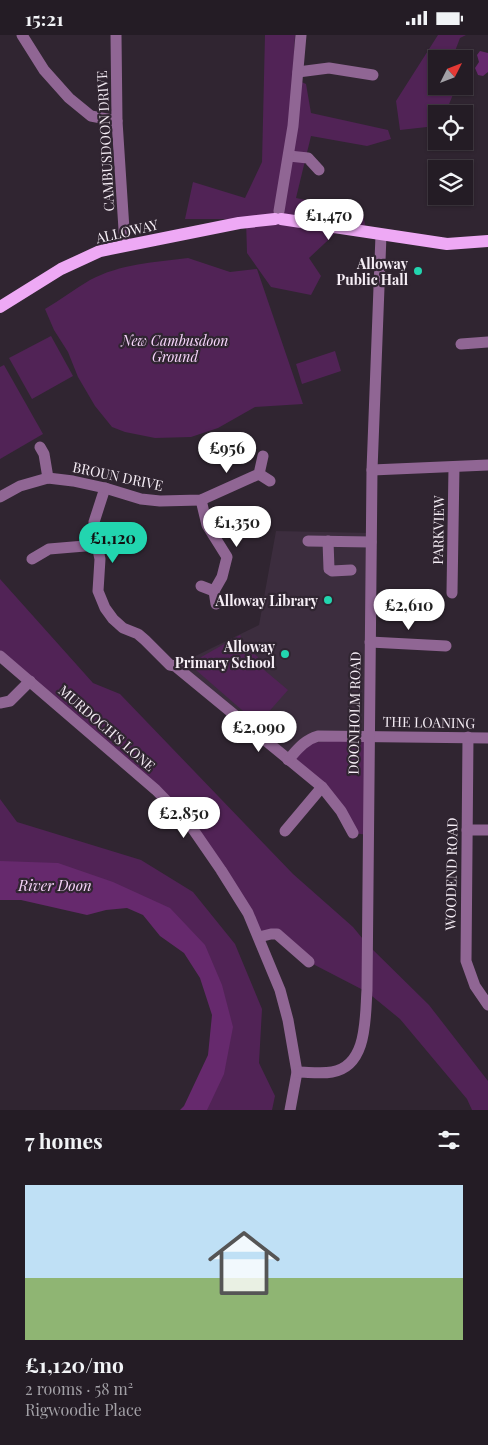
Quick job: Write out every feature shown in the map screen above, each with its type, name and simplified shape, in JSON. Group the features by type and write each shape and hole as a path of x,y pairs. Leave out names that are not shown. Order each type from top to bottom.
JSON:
{"main road":[{"name":"ALLOWAY","path":"0,307 61,269 100,251 278,217 381,235 447,244 488,241"}],"street":[{"path":"22,35 44,69 69,98 91,116 117,121"},
{"name":"CAMBUSDOON DRIVE","path":"116,35 117,121 125,245"},
{"path":"278,217 289,157 301,35"},
{"path":"298,72 330,68 373,75"},
{"path":"289,157 308,158 319,170"},
{"name":"DOONHOLM ROAD","path":"296,1072 331,1073 341,1069 350,1063 362,1044 367,990 372,470 381,235"},
{"path":"461,344 488,342"},
{"path":"40,447 44,454 48,479"},
{"path":"262,456 259,474 270,481"},
{"path":"372,470 488,465"},
{"name":"PARKVIEW","path":"452,593 454,467"},
{"name":"BROUN DRIVE","path":"0,497 20,486 48,479 73,481 141,499 169,501 201,500 259,474"},
{"path":"105,488 94,522 100,559 98,591 104,608 113,619 120,633 138,635 170,665 176,666 322,787 341,811 353,833"},
{"path":"201,500 208,525 227,557 222,577 214,591 216,604"},
{"path":"308,541 371,542"},
{"path":"328,541 330,569 332,571 351,570"},
{"path":"32,559 49,549 97,545"},
{"path":"201,586 214,591"},
{"path":"370,642 446,646"},
{"name":"MURDOCH'S LONE","path":"0,656 156,790 190,825 248,913 259,937 280,990 288,1020 296,1072"},
{"path":"0,710 5,702 30,681"},
{"name":"THE LOANING","path":"288,760 303,744 311,738 318,736 369,735 488,738"},
{"name":"WOODEND ROAD","path":"468,737 466,961 475,986 488,1005"},
{"path":"285,831 322,787"},
{"path":"467,829 488,830"},
{"path":"259,937 277,934 309,962"},
{"path":"290,1110 296,1072"}],"shaded area":[{"name":"Alloway Primary School","path":"276,531 371,533 369,736 288,760 175,666 259,625"}],"green space":[{"path":"265,35 295,35 293,78 306,84 311,113 388,130 391,139 367,146 311,136 296,198 363,212 365,225 340,229 309,258 321,276 311,295 271,287 247,253 246,219 185,219 193,182 245,198 262,162"},
{"path":"438,35 466,35 460,38 455,50 428,50"},
{"path":"428,51 428,95 453,95 449,105 428,105 428,127 400,130 396,101"},
{"name":"New Cambusdoon Ground","path":"188,258 230,272 257,269 303,404 255,407 218,428 191,437 155,438 125,432 112,427 95,406 78,377 68,352 54,330 45,309 90,280 113,270"},
{"path":"51,336 73,376 32,399 9,358"},
{"path":"335,351 341,371 302,384 296,364"},
{"path":"4,365 43,434 0,459 0,367"},
{"path":"0,579 93,683 120,694 293,874 353,927 367,944 429,1005 488,1081 488,1110 472,1110 467,1099 400,1019 367,992 309,962 280,936 259,937 190,825 0,656"},
{"path":"240,635 246,648 258,657 257,664 288,690 258,724 189,664"},
{"path":"369,736 368,835 353,833 347,821 288,760 303,744"},
{"path":"0,799 17,822 141,860 193,892 235,944 262,1009 259,1063 275,1096 272,1110 198,1110 227,1032 206,956 164,907 0,863"}],"water":[{"path":"480,51 488,53 488,72 483,76 478,75 475,68 479,62 477,55"},
{"name":"River Doon","path":"0,861 58,863 113,882 170,908 205,945 222,985 233,1027 224,1074 207,1110 180,1110 184,1106 208,1055 212,1015 200,978 184,953 160,936 143,915 127,908 106,910 87,915 21,900 0,900"}],"place":[{"name":"Alloway Public Hall","path":"418,271"},
{"name":"Alloway Library","path":"328,600"},
{"name":"Alloway Primary School","path":"285,654"}]}
